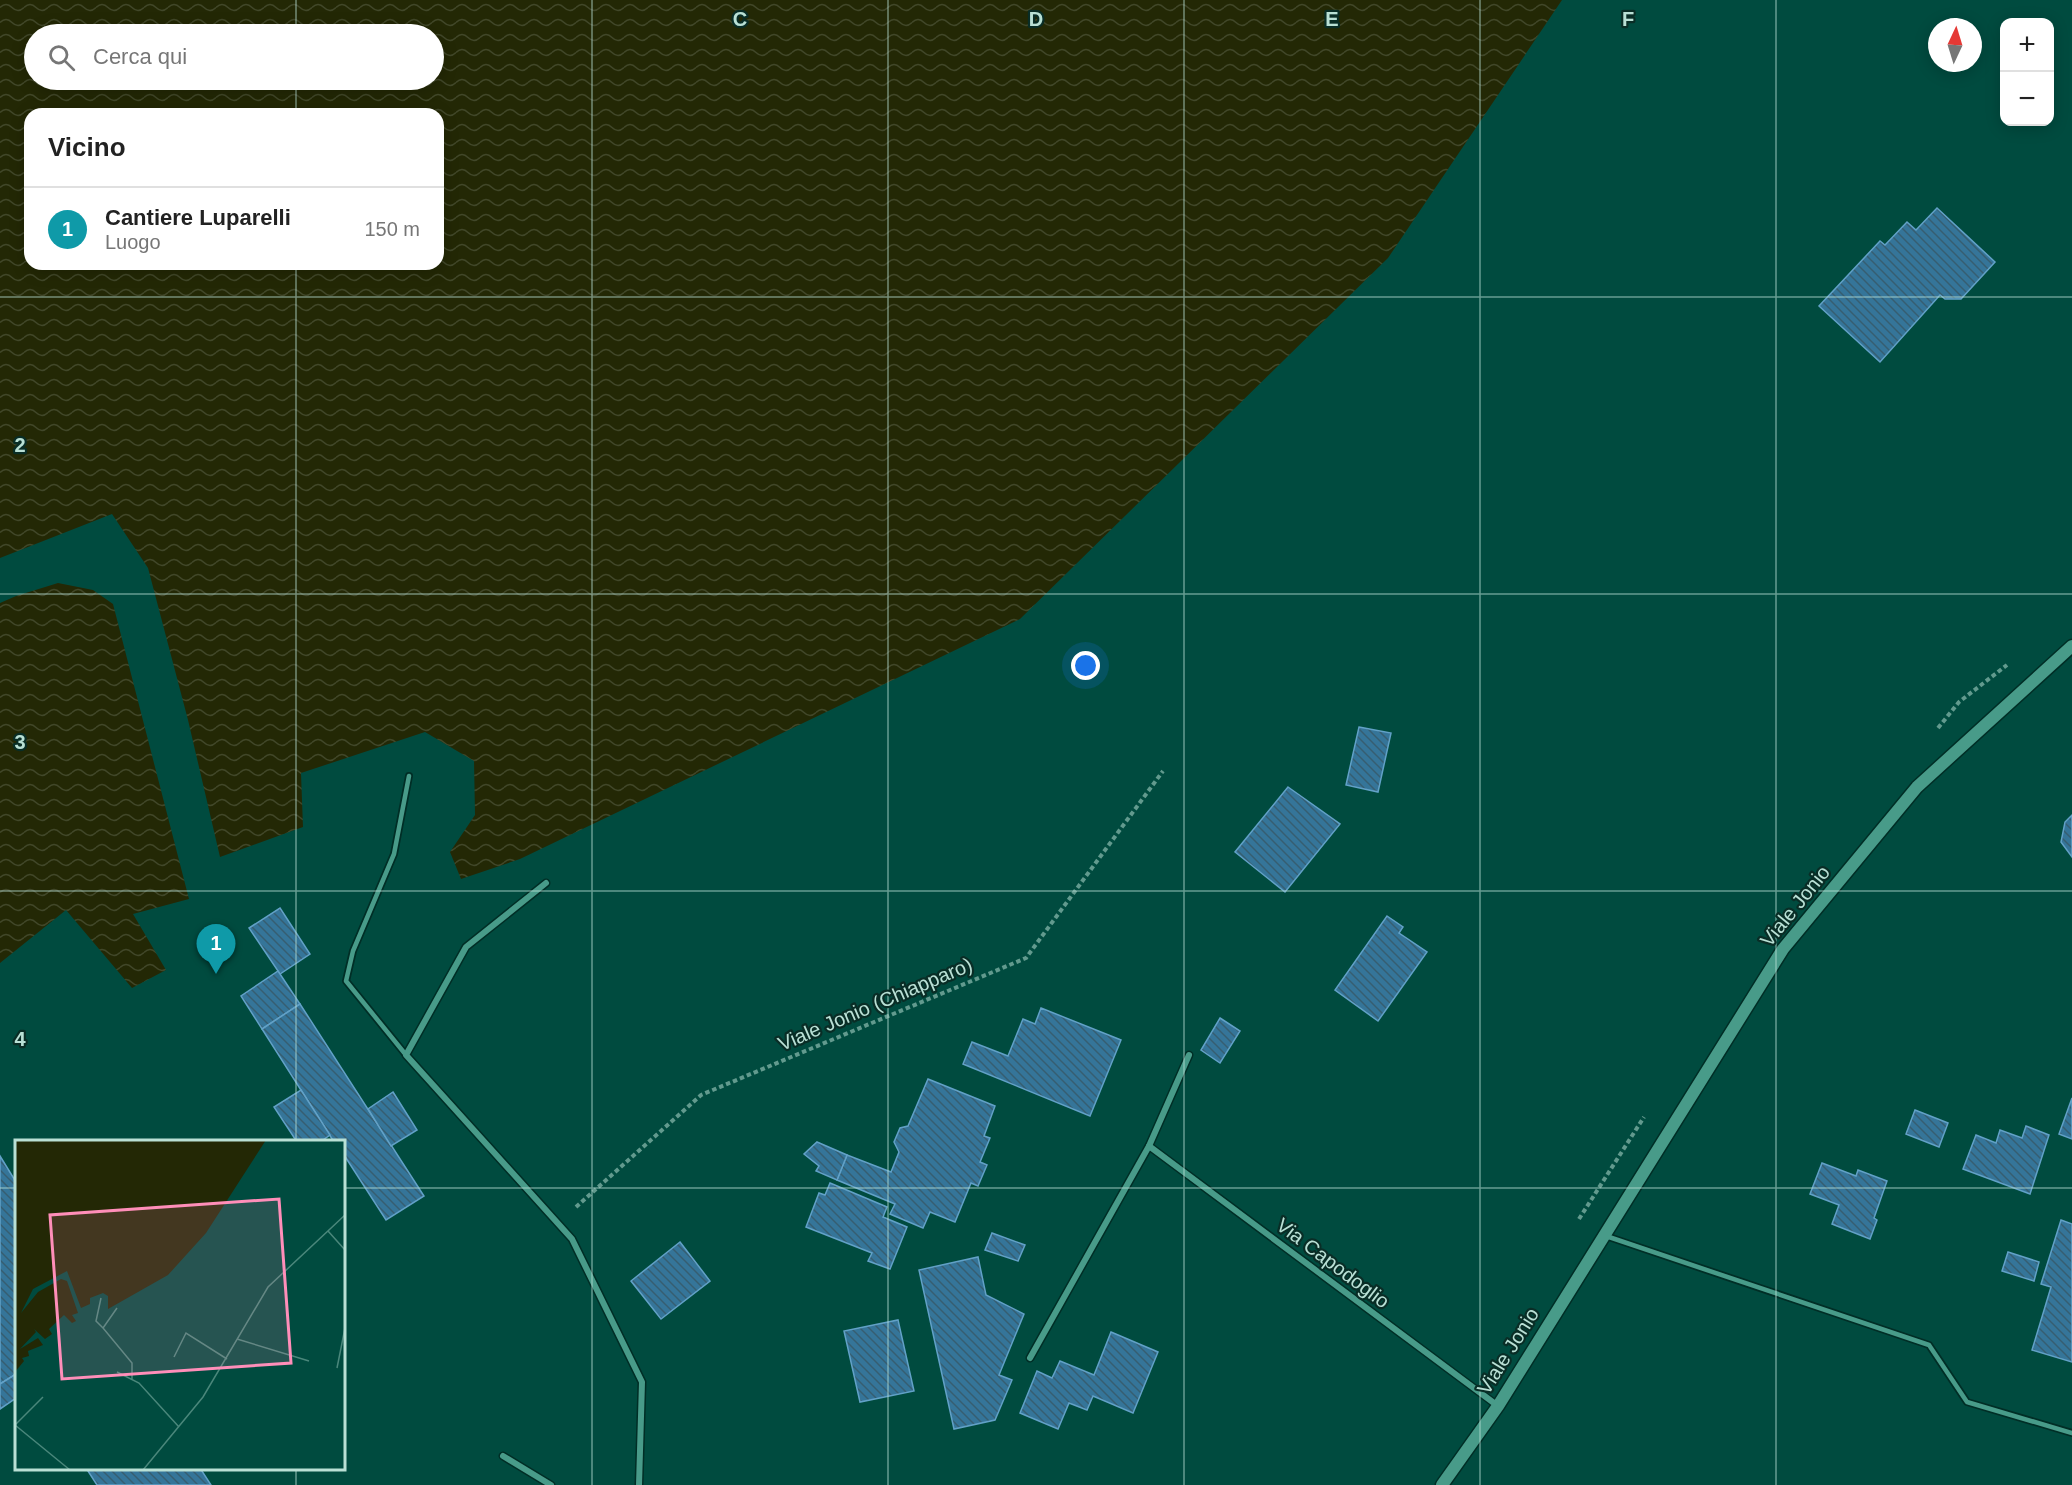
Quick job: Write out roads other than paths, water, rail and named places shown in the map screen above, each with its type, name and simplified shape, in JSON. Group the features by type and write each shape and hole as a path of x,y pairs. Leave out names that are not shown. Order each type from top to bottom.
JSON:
{"street":[{"name":"Viale Jonio","path":"1442,1485 1498,1406 1783,949 1917,788 2072,646"},
{"path":"546,883 466,947 406,1055 572,1239 642,1382 639,1485"},
{"path":"1030,1358 1149,1146 1188,1055"},
{"name":"Via Capodoglio","path":"1149,1146 1498,1406"},
{"path":"503,1456 551,1485"}],"lane":[{"path":"406,1055 346,981 353,951 394,854 409,776"},
{"path":"1604,1235 1929,1345 1967,1402 2072,1433"}],"water":[{"path":"0,0 1562,0 1388,258 1020,619 520,859 461,879 450,852 475,815 474,761 425,732 301,773 303,827 220,857 188,720 148,568 112,514 0,558"},
{"path":"58,583 93,590 113,604 189,899 133,914 166,970 132,988 66,910 0,963 0,603"}],"place":[{"name":"Cantiere Luparelli","path":"216,974"}]}
